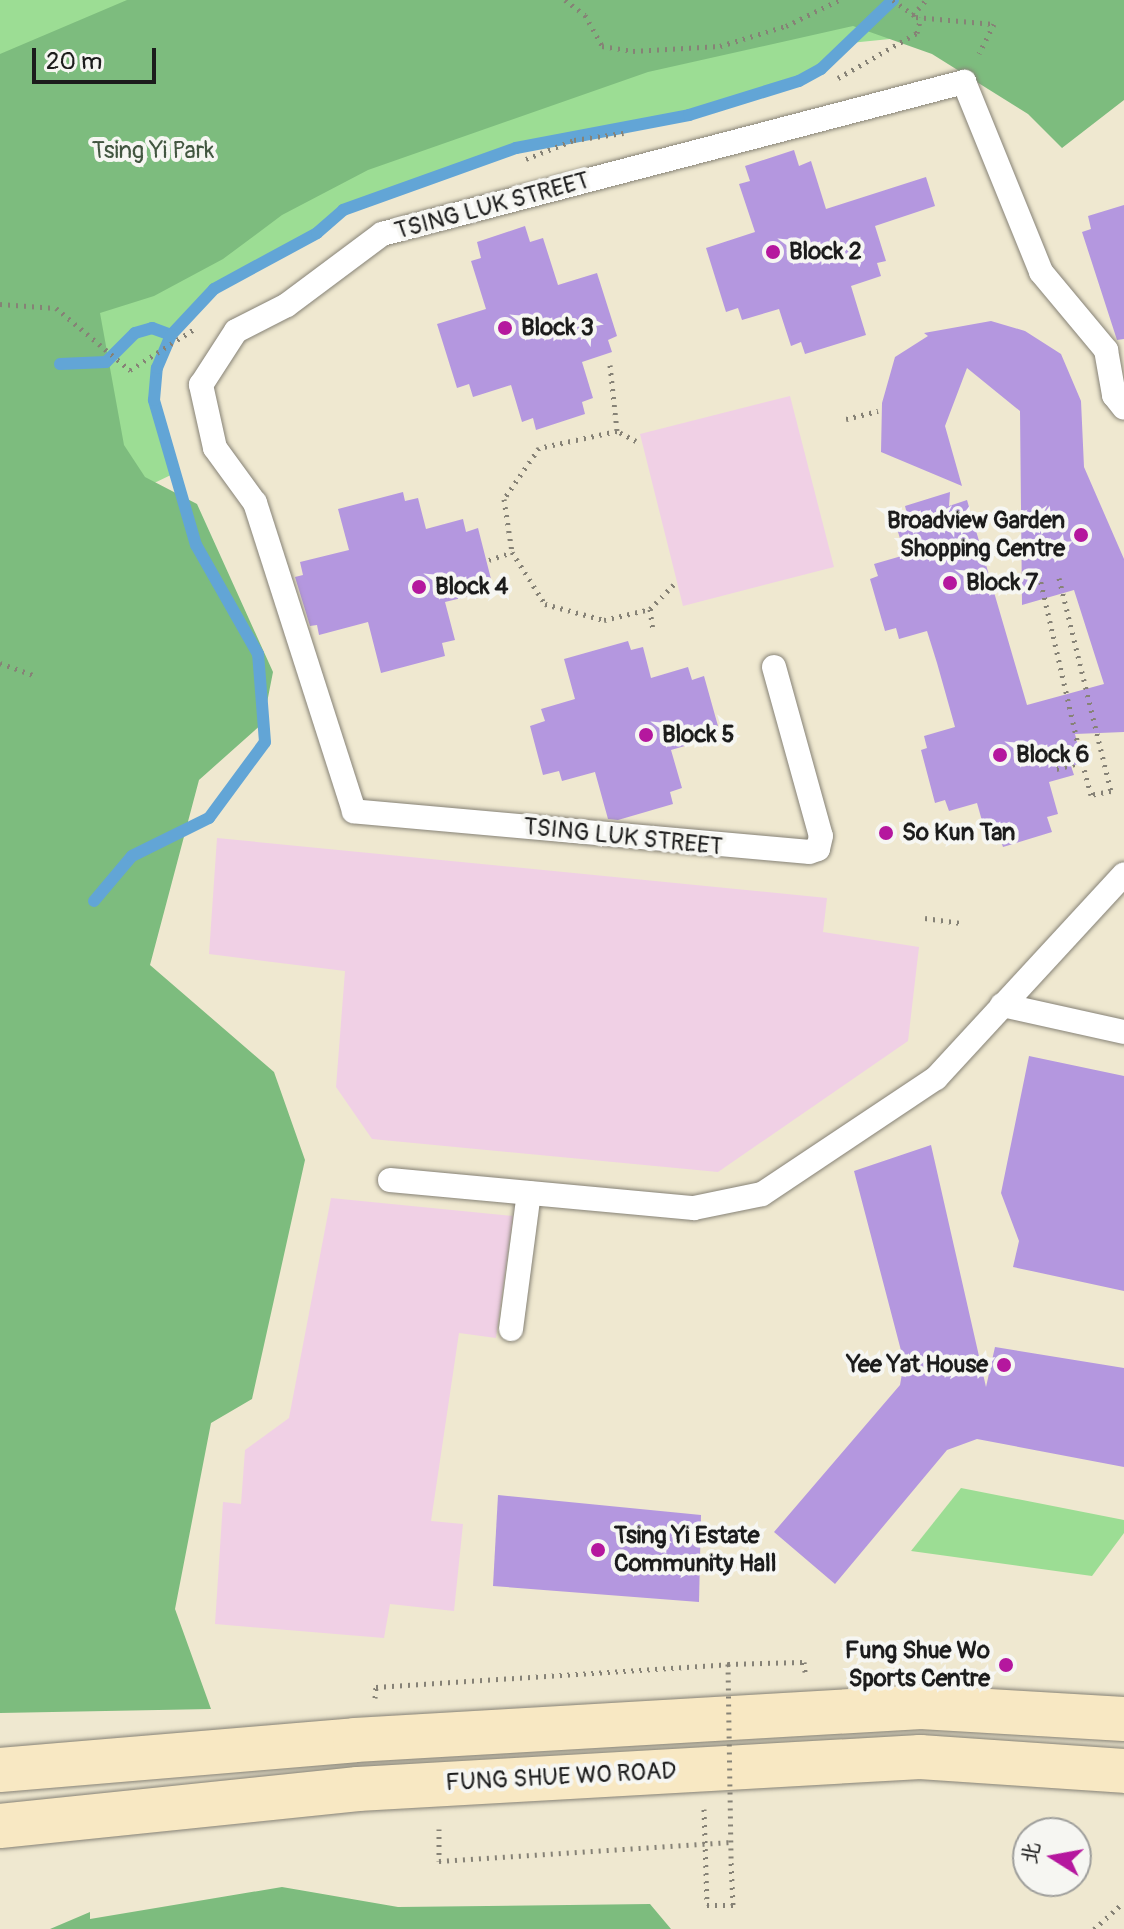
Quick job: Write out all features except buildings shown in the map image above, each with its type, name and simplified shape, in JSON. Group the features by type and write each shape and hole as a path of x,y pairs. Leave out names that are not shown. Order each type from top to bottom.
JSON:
{"main road":[{"name":"FUNG SHUE WO ROAD","path":"0,1770 355,1740 921,1707 1124,1719"},
{"name":"FUNG SHUE WO ROAD","path":"0,1826 358,1789 920,1757 1124,1771"}],"lane":[{"name":"TSING LUK STREET","path":"774,667 821,836 818,849 809,852 354,811 255,503 215,448 201,385 236,331 287,305 382,234 964,82 1041,272 1106,350 1114,395 1124,408"},
{"path":"390,1180 694,1208 762,1194 936,1078 1124,874"},
{"path":"1002,1005 1124,1032"},
{"path":"511,1329 529,1193"}],"path":[{"path":"565,0 585,15 602,46 633,51 720,46 786,26 839,0"},
{"path":"893,0 913,15 994,24"},
{"path":"913,15 926,0"},
{"path":"0,304 56,308 103,351 130,370 151,352 186,334"},
{"path":"610,365 617,431"},
{"path":"846,419 878,411"},
{"path":"636,441 617,431 539,448 504,499 512,552 545,604 604,620 650,609 677,581"},
{"path":"489,560 512,552"},
{"path":"1011,577 1039,574 1091,795 1111,791 1059,578"},
{"path":"650,609 653,631"},
{"path":"0,663 33,675"},
{"path":"1056,769 1082,762"},
{"path":"925,918 961,923"},
{"path":"374,1703 376,1687 728,1664 804,1662 806,1674"},
{"path":"704,1808 707,1905 733,1905 728,1664"},
{"path":"439,1829 439,1861 731,1842"},
{"path":"1094,1929 1124,1902"}],"shaded area":[{"path":"790,396 834,567 683,606 640,434"},
{"path":"217,838 827,898 823,932 919,947 908,1041 718,1172 372,1139 336,1087 345,971 209,954"},
{"path":"331,1198 513,1216 496,1338 459,1333 431,1521 463,1524 454,1611 390,1604 384,1638 215,1624 223,1502 241,1504 245,1450 289,1418"}],"green space":[{"name":"Tsing Yi Park","path":"0,0 1124,0 1124,36 1000,28 850,43 821,69 759,97 689,115 516,148 343,210 317,233 214,289 171,335 157,368 154,400 175,473 148,486 0,486"},
{"path":"127,0 1124,0 1124,100 1062,148 1028,114 932,54 853,26 648,72 368,170 282,215 223,259 154,296 100,313 124,445 145,477 197,504 273,672 263,723 199,780 150,965 274,1072 305,1160 252,1399 211,1423 175,1609 211,1709 0,1713 0,54"},
{"path":"961,1488 1124,1520 1124,1533 1092,1576 911,1551"},
{"path":"282,1887 398,1907 650,1904 671,1929 50,1929 90,1912 90,1919"}],"waterway":[{"path":"60,364 106,362 135,333 152,328 171,335 214,289 317,233 343,210 516,148 689,115 799,81 821,69 893,0"},
{"path":"94,901 132,856 209,818 265,742 258,654 196,545 154,400 157,368 171,335"}],"place":[{"name":"Block 2","path":"773,252"},
{"name":"Block 3","path":"505,328"},
{"name":"Broadview Garden Shopping Centre","path":"1081,535"},
{"name":"Block 7","path":"950,583"},
{"name":"Block 4","path":"419,587"},
{"name":"Block 5","path":"646,735"},
{"name":"Block 6","path":"1000,755"},
{"name":"So Kun Tan","path":"886,833"},
{"name":"Yee Yat House","path":"1004,1365"},
{"name":"Tsing Yi Estate Community Hall","path":"598,1550"},
{"name":"Fung Shue Wo Sports Centre","path":"1006,1665"}]}
